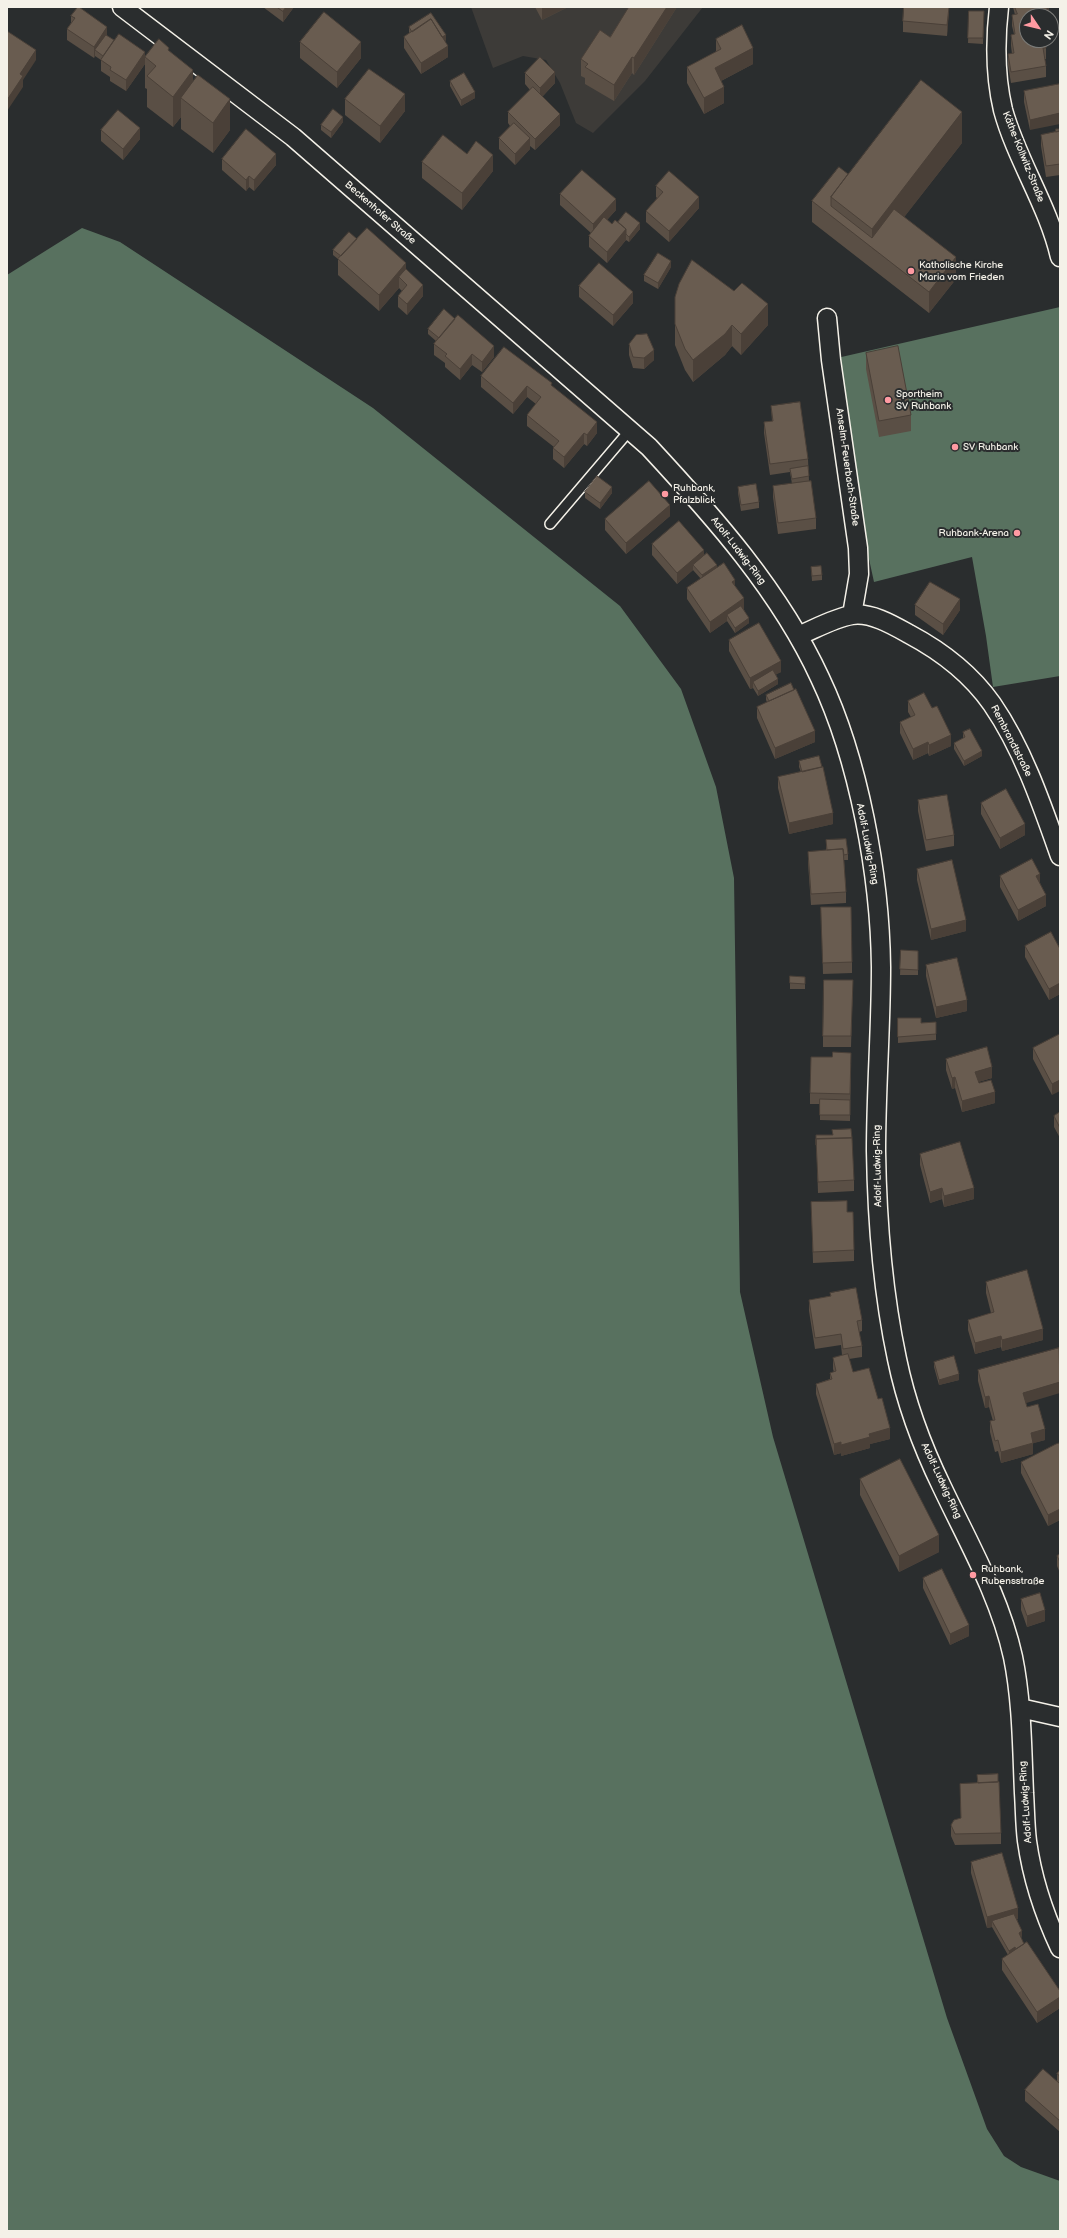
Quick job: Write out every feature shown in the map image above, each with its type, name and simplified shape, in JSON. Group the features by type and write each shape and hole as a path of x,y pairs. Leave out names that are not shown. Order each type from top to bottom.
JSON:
{"street":[{"name":"Beckenhofer Straße","path":"122,7 293,137 630,430"},
{"name":"Käthe-Kollwitz-Straße","path":"999,7 996,37 997,64 999,90 1004,111 1014,140 1054,231 1060,257"},
{"name":"Anselm-Feuerbach-Straße","path":"827,318 831,360 858,548 859,574 852,615"},
{"name":"Adolf-Ludwig-Ring","path":"630,430 680,481 750,565 798,636 820,678 842,734 870,846 878,904 881,964 877,1114 878,1205 882,1256 896,1356 908,1405 924,1447 1003,1619 1013,1658 1020,1708 1027,1839 1045,1914 1060,1948"},
{"name":"Rembrandtstraße","path":"798,636 852,615 863,615 878,620 926,643 948,658 987,698 1008,731 1024,763 1060,856"},
{"path":"1020,1708 1060,1717"}],"lane":[{"path":"550,524 630,430"}],"shaded area":[{"path":"471,7 703,7 645,81 593,133 576,123 560,83 546,60 523,56 493,68"}],"green space":[{"path":"82,228 120,242 373,408 620,606 681,689 716,787 734,878 740,1292 773,1437 947,2018 987,2129 1004,2156 1021,2167 1060,2181 1060,2231 7,2231 7,275"},
{"name":"SV Ruhbank","path":"1060,307 1060,676 993,687 986,636 972,557 874,582 864,536 837,358"}],"building":[{"path":"78,7 107,27 94,47 67,29 75,18 71,16"},
{"path":"277,7 286,7 283,11"},
{"path":"629,7 667,7 634,58 632,57 614,85 585,67 588,64 581,59 600,30 610,37"},
{"path":"904,7 949,7 947,25 903,21"},
{"path":"1015,7 1049,7 1019,8 1019,48 1043,48 1046,66 1011,72 1008,54 1014,53 1011,35 1015,34 1012,15 1017,14"},
{"path":"969,11 984,11 983,38 968,38"},
{"path":"324,12 361,42 337,72 300,42"},
{"path":"431,13 446,35 442,37 431,19 412,32 409,27"},
{"path":"431,19 448,46 421,63 404,37"},
{"path":"742,25 753,48 715,68 724,87 704,98 687,67 721,49 716,39"},
{"path":"7,31 36,50 20,74 23,76 7,100"},
{"path":"119,34 145,52 126,80 110,70 111,67 101,60"},
{"path":"106,35 114,40 103,56 95,50"},
{"path":"159,39 169,48 168,50 193,70 173,97 147,76 156,66 145,57"},
{"path":"540,57 555,72 540,88 525,73"},
{"path":"369,69 405,94 380,126 345,99"},
{"path":"464,73 475,92 461,100 450,81"},
{"path":"198,75 230,99 213,123 181,98"},
{"path":"921,80 962,112 872,229 831,197"},
{"path":"1060,84 1060,113 1030,120 1024,91"},
{"path":"533,87 560,114 535,139 508,112"},
{"path":"333,109 343,117 331,132 321,125"},
{"path":"118,110 140,128 123,149 101,130"},
{"path":"514,123 530,138 515,154 499,138"},
{"path":"246,129 276,154 254,180 249,176 246,180 222,159"},
{"path":"1060,131 1060,164 1046,166 1041,135"},
{"path":"443,135 467,154 476,141 493,155 462,193 422,162"},
{"path":"839,167 848,174 831,197 831,206 872,238 894,209 956,257 929,292 812,201"},
{"path":"582,170 616,199 593,224 560,194"},
{"path":"669,171 699,197 669,231 646,211 663,192 656,186"},
{"path":"626,212 640,223 629,237 626,234 626,229 618,222"},
{"path":"604,217 612,224 615,220 626,229 607,252 589,236"},
{"path":"367,228 406,263 379,295 338,259"},
{"path":"349,232 357,239 341,256 333,250"},
{"path":"658,253 671,261 658,283 644,275"},
{"path":"692,260 734,291 742,283 768,304 741,334 732,325 725,334 693,360 685,349 675,324 675,297 679,284"},
{"path":"599,263 633,292 613,315 579,286"},
{"path":"406,269 423,285 407,304 398,296 407,285 399,277"},
{"path":"444,309 455,319 439,338 428,329"},
{"path":"458,315 494,346 482,362 472,354 460,369 445,356 447,354 434,344"},
{"path":"647,334 654,350 644,358 633,357 629,344 636,335"},
{"name":"Sportheim SV Ruhbank","path":"898,346 911,415 879,421 866,353"},
{"path":"504,347 552,383 551,385 597,422 587,435 584,433 564,457 553,448 559,441 527,415 541,397 527,386 513,403 481,376"},
{"path":"800,402 808,459 770,464 764,422 773,421 771,406"},
{"path":"808,466 809,476 792,479 790,469"},
{"path":"597,476 612,487 600,503 585,492"},
{"path":"649,481 670,505 626,543 605,519"},
{"path":"811,481 816,518 778,523 773,486"},
{"path":"756,484 759,502 741,505 738,487"},
{"path":"679,521 704,550 677,573 652,544"},
{"path":"707,553 717,565 702,575 693,565"},
{"path":"724,563 735,580 732,582 744,598 710,622 687,588"},
{"path":"821,566 822,575 812,576 811,567"},
{"path":"930,582 960,599 943,624 915,605"},
{"path":"741,606 749,618 735,628 727,615"},
{"path":"759,623 781,661 750,678 729,640"},
{"path":"773,670 778,679 758,691 753,682"},
{"path":"791,683 794,690 769,701 766,695"},
{"path":"796,689 815,731 775,748 757,707"},
{"path":"924,693 932,708 937,706 951,735 929,745 928,742 913,749 900,722 915,715 908,701"},
{"path":"970,729 982,751 964,761 954,743 965,737 963,732"},
{"path":"819,756 822,767 802,772 799,761"},
{"path":"823,767 833,813 789,823 778,777"},
{"path":"1006,789 1025,824 1000,838 981,803"},
{"path":"947,795 954,835 926,840 918,800"},
{"path":"846,839 848,854 844,855 843,849 827,850 826,840"},
{"path":"843,849 846,892 811,894 808,852"},
{"path":"1032,859 1040,874 1036,876 1046,895 1018,910 1000,876"},
{"path":"952,860 966,920 931,929 917,869"},
{"path":"821,907 851,907 852,962 823,963"},
{"path":"1051,932 1060,949 1060,983 1049,989 1025,946"},
{"path":"901,950 918,951 918,970 900,969"},
{"path":"957,958 967,1000 936,1007 926,965"},
{"path":"790,976 805,977 805,984 790,983"},
{"path":"824,980 853,980 851,1036 823,1036"},
{"path":"898,1018 921,1018 921,1023 936,1022 936,1034 898,1037"},
{"path":"1060,1034 1060,1080 1052,1084 1033,1048"},
{"path":"987,1047 992,1067 975,1072 979,1083 991,1080 995,1092 962,1101 955,1077 952,1078 946,1059"},
{"path":"833,1052 851,1053 850,1094 810,1093 811,1057 832,1057"},
{"path":"820,1099 850,1100 850,1115 820,1115"},
{"path":"1060,1112 1060,1128 1054,1116"},
{"path":"851,1129 852,1138 816,1139 816,1135 833,1135 832,1130"},
{"path":"852,1138 854,1180 818,1182 816,1139"},
{"path":"960,1142 974,1188 944,1196 942,1188 930,1192 920,1154"},
{"path":"847,1201 847,1212 853,1212 854,1250 813,1252 811,1202"},
{"path":"1027,1270 1043,1329 1002,1340 1001,1336 975,1343 968,1320 994,1312 986,1282"},
{"path":"856,1288 862,1320 857,1321 862,1346 843,1349 841,1334 815,1338 809,1300 831,1296 830,1293"},
{"path":"1059,1348 1060,1382 1023,1393 1027,1407 1038,1404 1045,1429 1031,1433 1033,1443 1001,1452 998,1440 995,1441 990,1421 995,1420 989,1396 985,1397 978,1370"},
{"path":"848,1354 853,1372 869,1368 878,1399 882,1398 890,1428 869,1434 870,1437 841,1445 841,1442 834,1444 816,1384 832,1379 830,1373 836,1371 833,1358"},
{"path":"954,1356 959,1374 939,1380 934,1362"},
{"path":"1060,1443 1060,1509 1048,1515 1021,1462"},
{"path":"900,1459 939,1535 899,1556 860,1479"},
{"path":"1060,1554 1060,1562 1057,1556"},
{"path":"942,1569 969,1625 950,1634 923,1578"},
{"path":"1040,1593 1045,1610 1027,1616 1021,1599"},
{"path":"998,1774 998,1782 978,1783 977,1775"},
{"path":"999,1782 1001,1833 955,1834 951,1825 954,1820 961,1818 960,1784"},
{"path":"1002,1853 1018,1908 987,1917 971,1862"},
{"path":"1014,1914 1022,1931 1019,1933 1024,1944 1009,1951 992,1921"},
{"path":"1027,1942 1060,1991 1060,1997 1037,2012 1002,1959"},
{"path":"1043,2069 1059,2083 1060,2081 1060,2121 1025,2090"}],"place":[{"name":"Katholische Kirche Maria vom Frieden","path":"911,271"},
{"name":"Sportheim SV Ruhbank","path":"888,400"},
{"name":"SV Ruhbank","path":"955,447"},
{"name":"Ruhbank, Pfalzblick","path":"665,494"},
{"name":"Ruhbank-Arena","path":"1017,533"},
{"name":"Ruhbank, Rubensstraße","path":"973,1575"}]}
